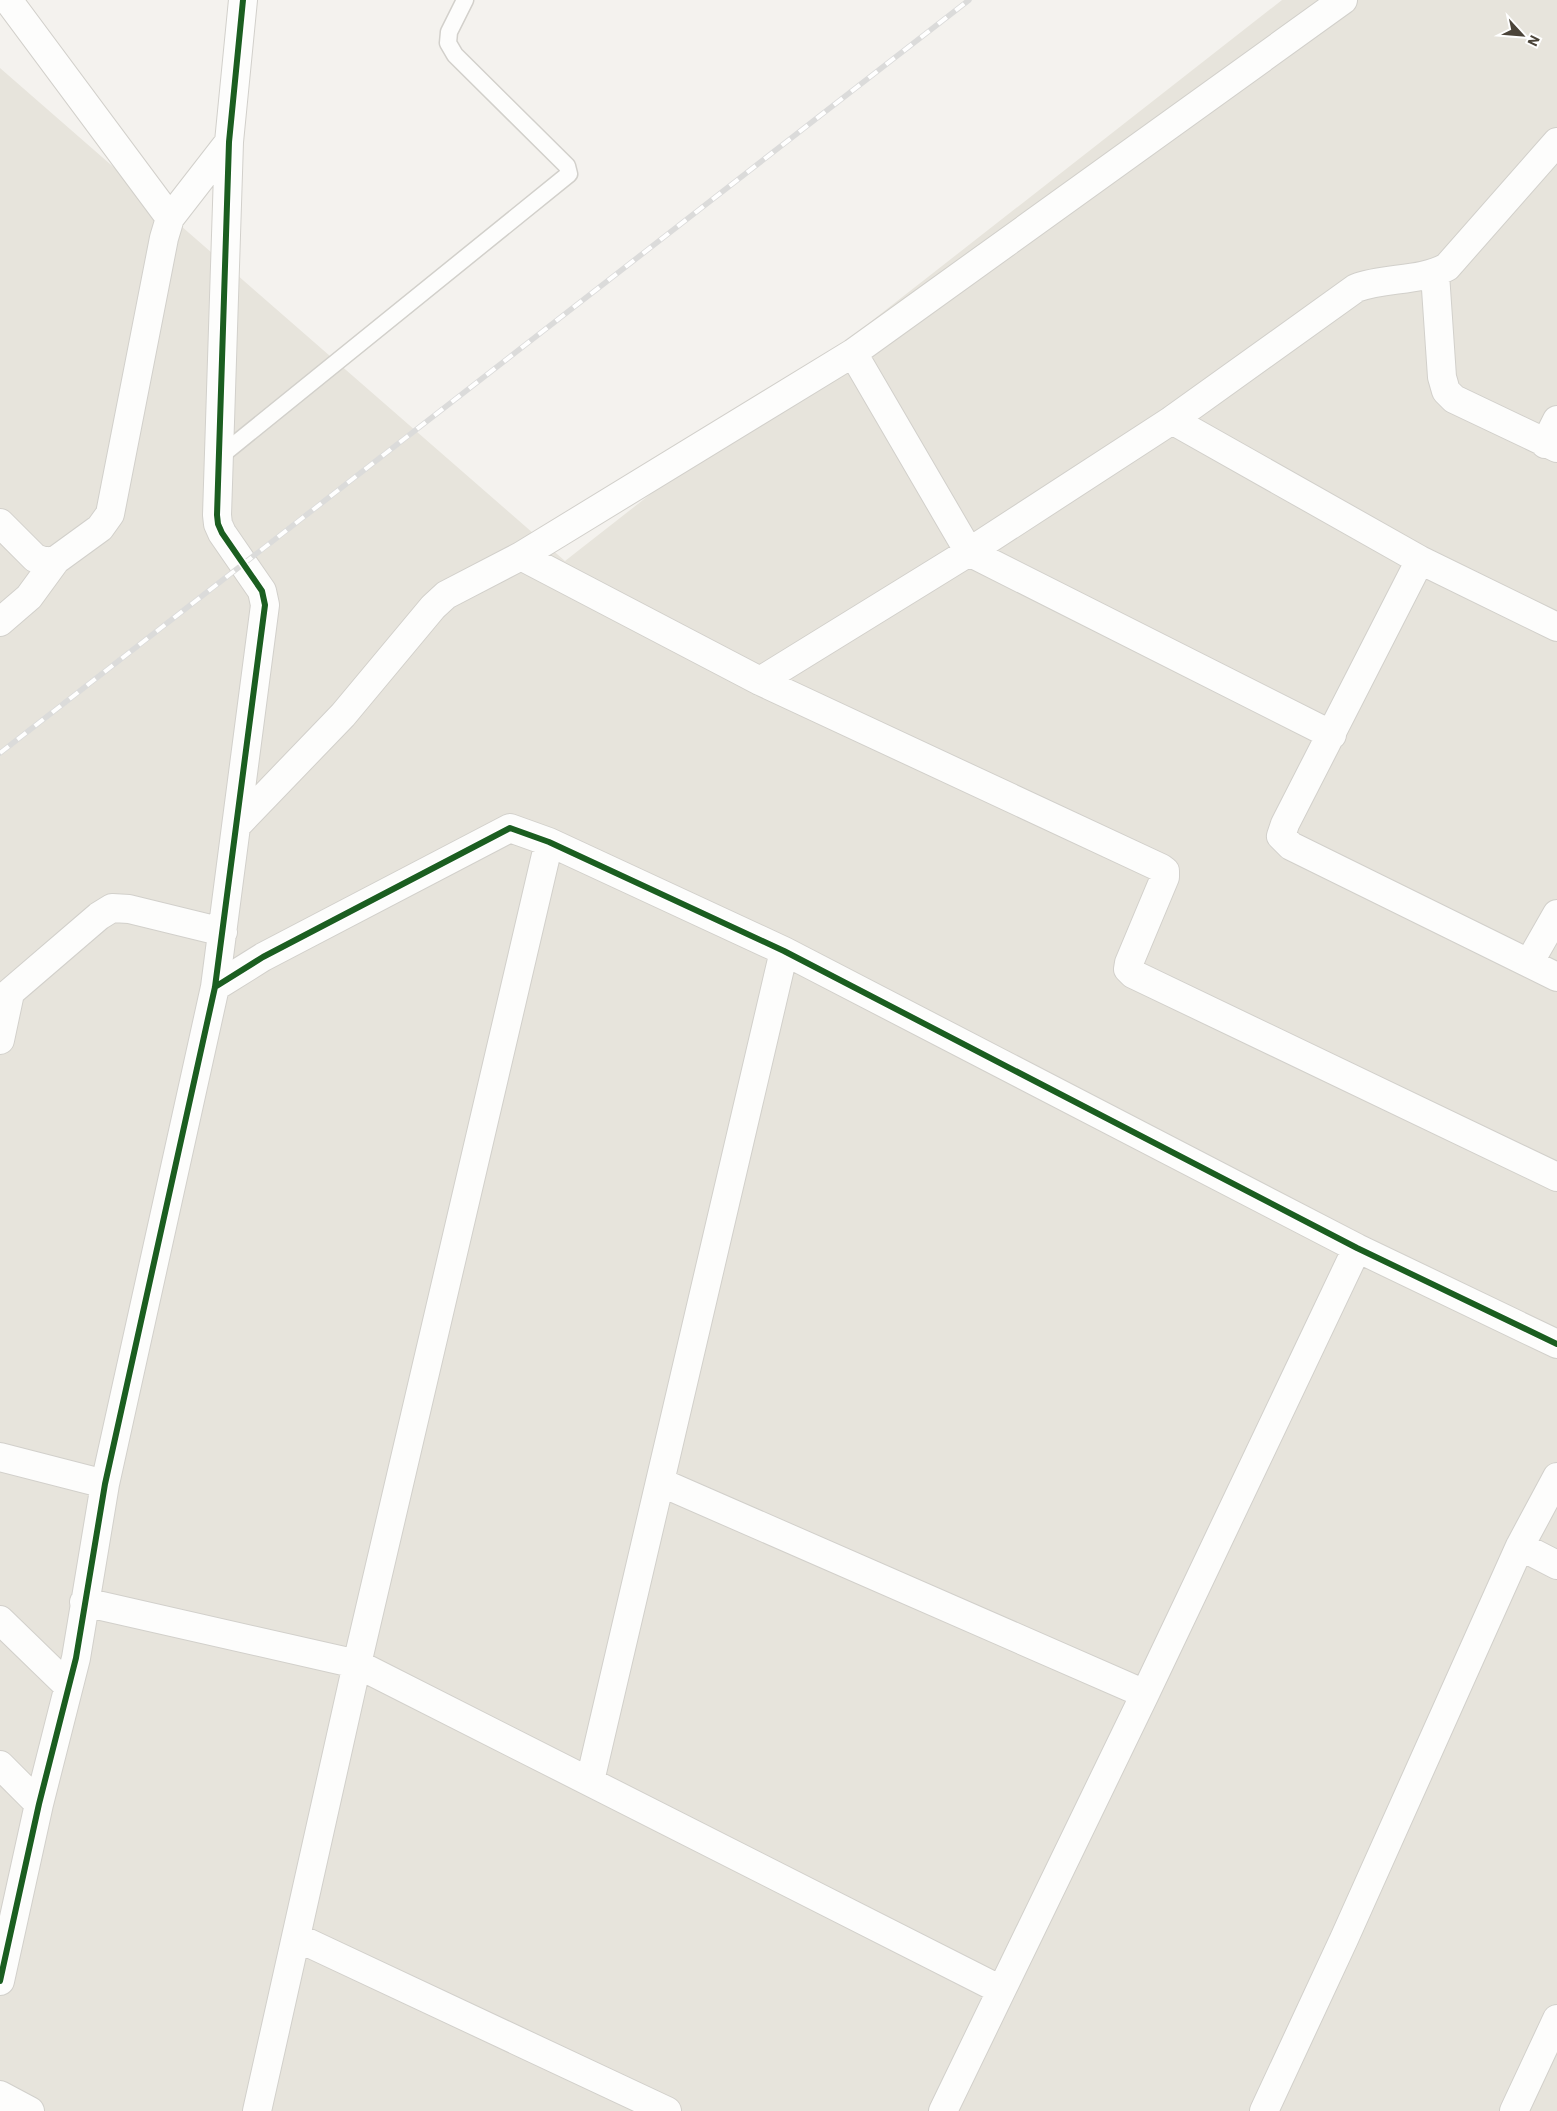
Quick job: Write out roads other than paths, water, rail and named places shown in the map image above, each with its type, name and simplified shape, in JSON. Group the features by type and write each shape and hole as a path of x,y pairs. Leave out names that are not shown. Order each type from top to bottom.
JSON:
{"street":[{"path":"8,0 170,218"},
{"path":"0,1981 39,1804 76,1658 105,1484 215,987 266,605 262,591 218,524 218,458 229,142 243,0"},
{"path":"237,825 343,715 433,607 446,595 521,556 853,353 1343,0"},
{"path":"0,622 29,597 56,560 100,528 110,514 164,238 170,218 229,142"},
{"path":"760,681 969,552 1172,420 1356,288 1368,283 1435,274 1447,267 1557,142"},
{"path":"1435,274 1442,377 1446,391 1454,399 1551,446 1557,420"},
{"path":"853,353 969,552 1332,735"},
{"path":"1172,420 1420,560 1557,627"},
{"path":"0,523 35,558 46,562 56,560"},
{"path":"521,556 760,681 1161,868 1165,871 1165,877 1128,963 1128,969 1133,974 1557,1177"},
{"path":"1420,560 1285,824 1281,836 1291,846 1557,977"},
{"path":"215,987 263,956 510,828 549,842 784,952 1357,1248 1557,1344"},
{"path":"257,2111 358,1664 549,842"},
{"path":"0,1040 5,997 99,916 112,908 129,909 223,932"},
{"path":"1529,963 1557,914"},
{"path":"590,1781 784,952"},
{"path":"943,2111 1145,1694 1357,1248"},
{"path":"0,1457 105,1484"},
{"path":"1264,2111 1344,1939 1520,1546 1557,1478"},
{"path":"660,1482 1145,1694"},
{"path":"1520,1546 1557,1565"},
{"path":"84,1602 358,1664 1002,1990"},
{"path":"0,1620 68,1686"},
{"path":"0,1766 39,1804"},
{"path":"296,1937 667,2111"},
{"path":"1514,2111 1557,2019"},
{"path":"0,2096 30,2111"}],"lane":[{"path":"218,458 569,174 567,166 455,54 448,43 449,32 465,0"}],"railway":[{"path":"0,753 969,0"}]}
